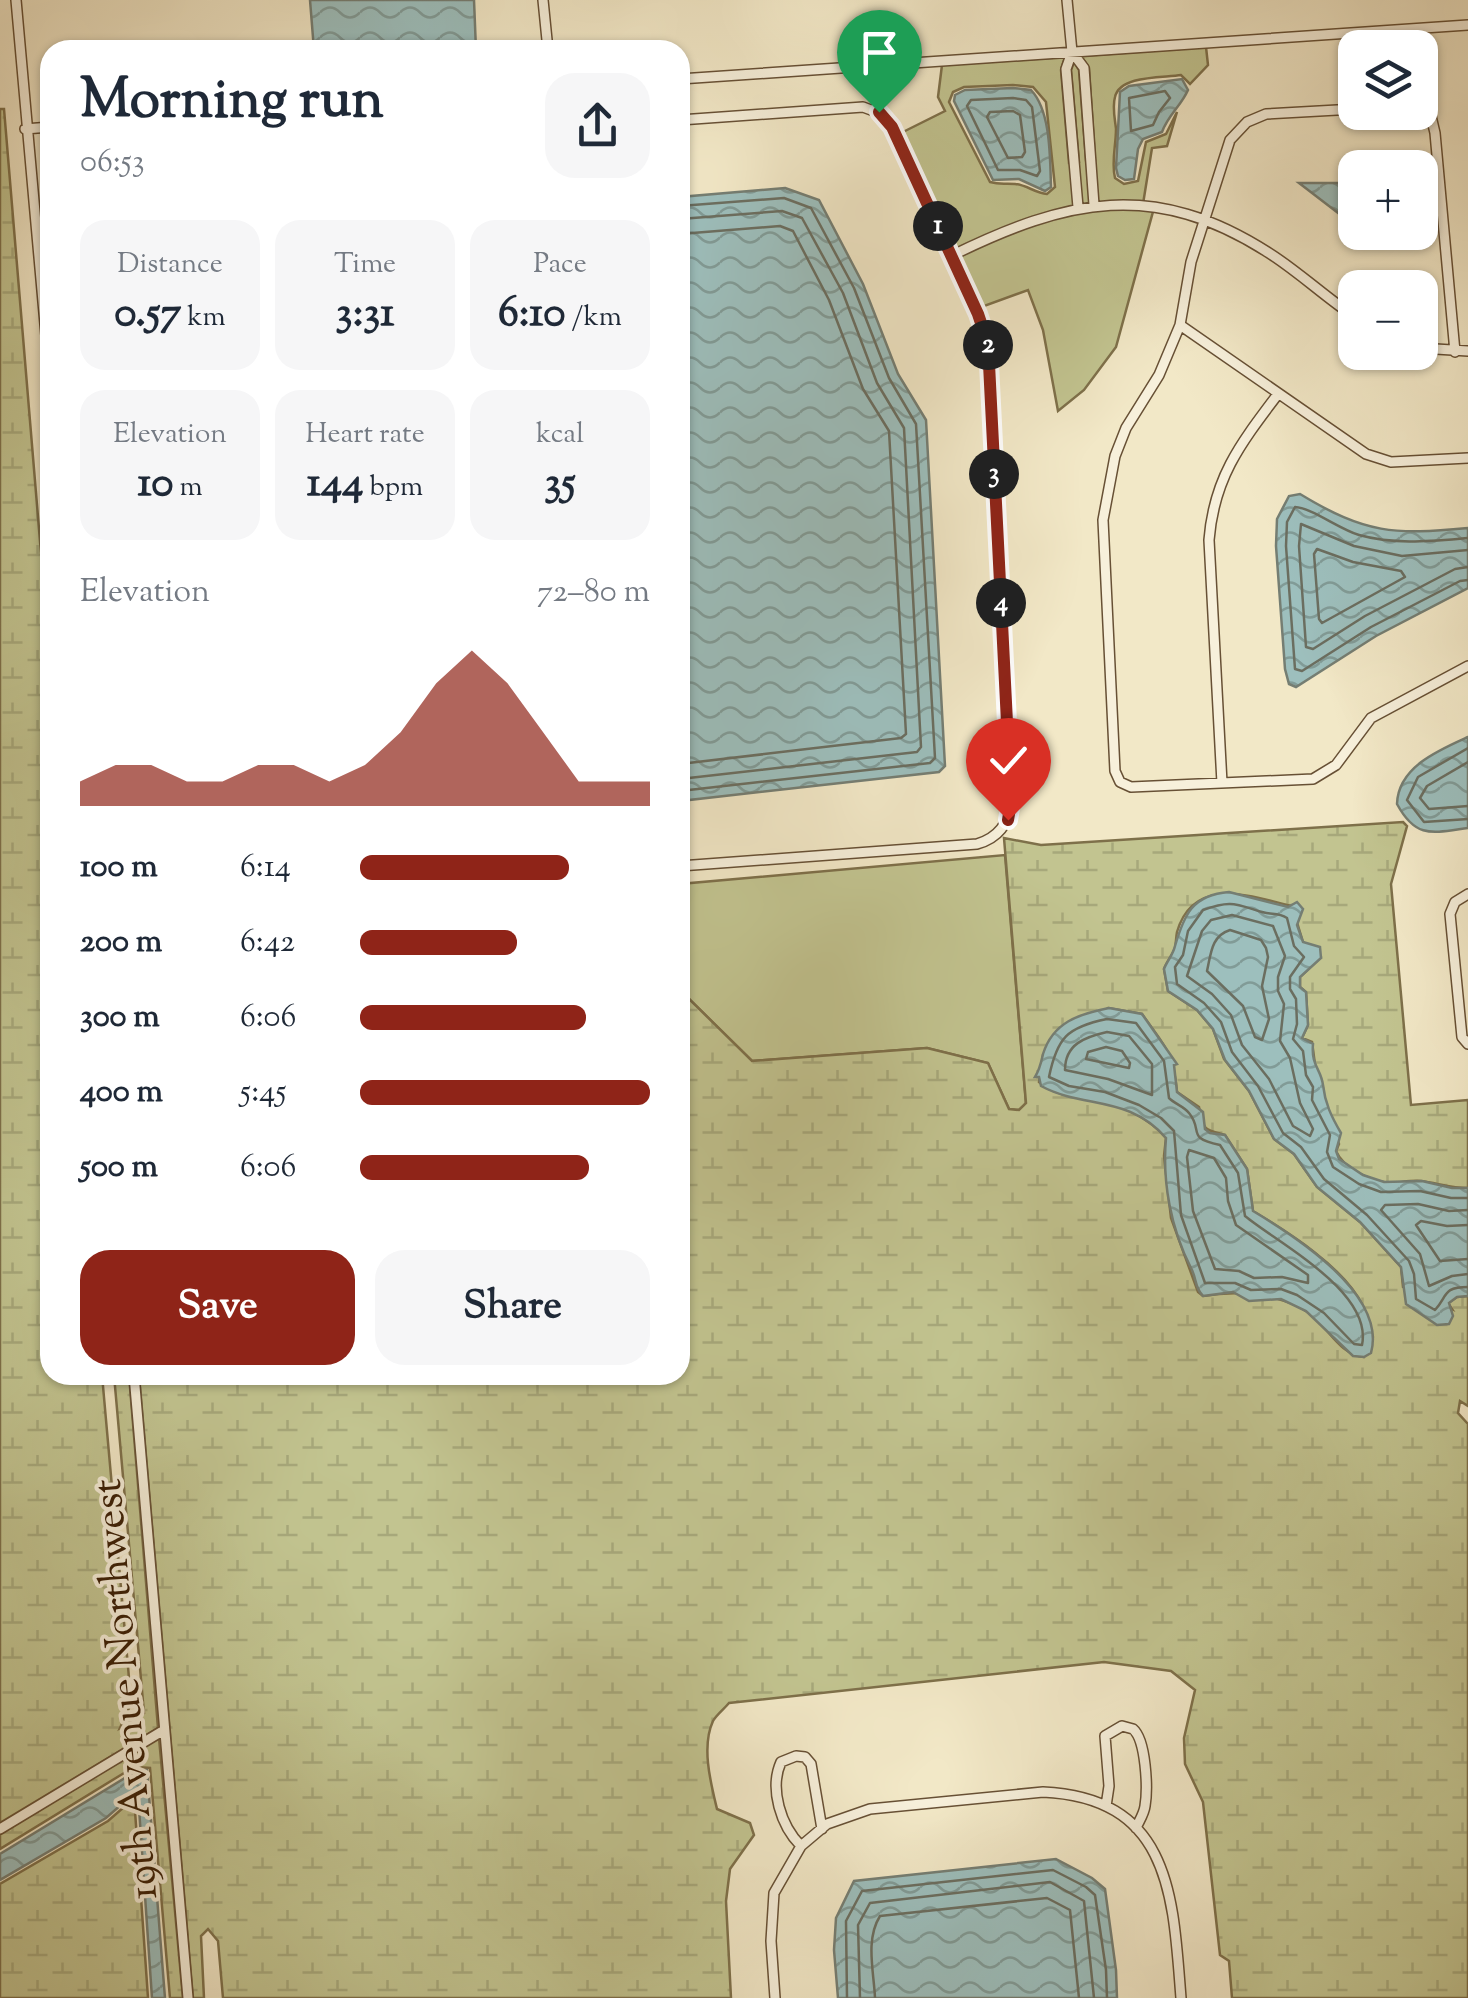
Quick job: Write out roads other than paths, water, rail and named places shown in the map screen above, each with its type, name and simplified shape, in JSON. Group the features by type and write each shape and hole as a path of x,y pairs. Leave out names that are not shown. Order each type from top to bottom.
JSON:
{"street":[{"path":"16,0 40,280"},
{"path":"543,0 547,40"},
{"path":"1068,0 1072,52 1066,69 1078,207"},
{"path":"690,78 1468,25"},
{"path":"1072,52 1084,68 1094,205"},
{"path":"690,119 856,107 875,110 892,127 988,344 1011,802 1008,820 994,837 977,844 690,865"},
{"path":"1338,110 1266,114 1247,122 1230,140 1191,262 1180,325 1160,375 1126,428 1107,483 1102,520 1115,770 1120,782 1131,787 1313,779 1336,765 1371,718 1468,666"},
{"path":"25,129 40,128"},
{"path":"1434,130 1455,352"},
{"path":"951,256 1026,221 1078,207 1132,204 1205,219 1273,255 1338,304"},
{"path":"1180,325 1366,454 1391,462 1468,458"},
{"path":"1438,350 1468,351"},
{"path":"1222,783 1209,540 1212,512 1228,466 1278,394"},
{"path":"1468,894 1455,902 1450,914 1462,1037 1468,1044"},
{"name":"19th Avenue Northwest","path":"135,1385 188,1998"},
{"path":"1106,1806 1109,1786 1105,1736 1122,1726 1133,1729 1143,1746 1146,1805 1136,1828"},
{"path":"0,1829 164,1730"},
{"path":"800,1846 784,1824 776,1783 781,1762 788,1758 806,1758 811,1764 822,1829"},
{"path":"775,1998 771,1941 774,1893 800,1846 827,1824 870,1809 1043,1792 1070,1793 1106,1806 1136,1828 1155,1853 1167,1878 1174,1913 1181,1998"}],"water":[{"path":"310,0 474,0 476,40 313,40"},
{"path":"1182,79 1188,90 1162,132 1143,139 1134,179 1118,176 1120,92 1129,86"},
{"path":"965,90 1031,90 1042,110 1051,175 1051,187 1045,191 1019,179 993,180 954,101 955,95"},
{"path":"1299,183 1338,183 1338,213"},
{"path":"785,188 819,200 863,284 898,374 926,420 945,766 939,772 690,800 690,196"},
{"path":"1300,494 1344,517 1381,529 1468,528 1468,588 1376,636 1296,687 1289,684 1285,669 1276,546 1277,519 1289,496"},
{"path":"1468,737 1468,828 1435,832 1418,828 1397,804 1404,780 1422,762"},
{"path":"1229,892 1288,907 1297,902 1303,909 1297,925 1303,942 1320,947 1321,958 1300,977 1300,987 1306,992 1308,1025 1302,1038 1313,1044 1327,1104 1341,1133 1336,1151 1339,1159 1363,1175 1384,1182 1422,1181 1468,1188 1468,1296 1449,1303 1453,1316 1449,1324 1437,1325 1406,1304 1401,1267 1360,1222 1317,1187 1294,1154 1274,1139 1249,1091 1225,1060 1213,1029 1197,1010 1168,991 1164,969 1186,916 1206,897"},
{"path":"1109,1008 1142,1014 1177,1064 1177,1092 1203,1112 1205,1129 1225,1135 1247,1169 1253,1211 1313,1252 1352,1289 1372,1331 1371,1353 1353,1356 1306,1311 1281,1299 1249,1301 1233,1292 1203,1296 1173,1221 1165,1171 1166,1138 1137,1115 1041,1086 1039,1077 1035,1077 1053,1034 1068,1021"},
{"path":"138,1770 147,1770 165,1998 152,1998 139,1808 122,1804 106,1818 0,1880 0,1854"},
{"path":"1056,1859 1105,1889 1117,1998 838,1998 836,1918 854,1881"}]}
